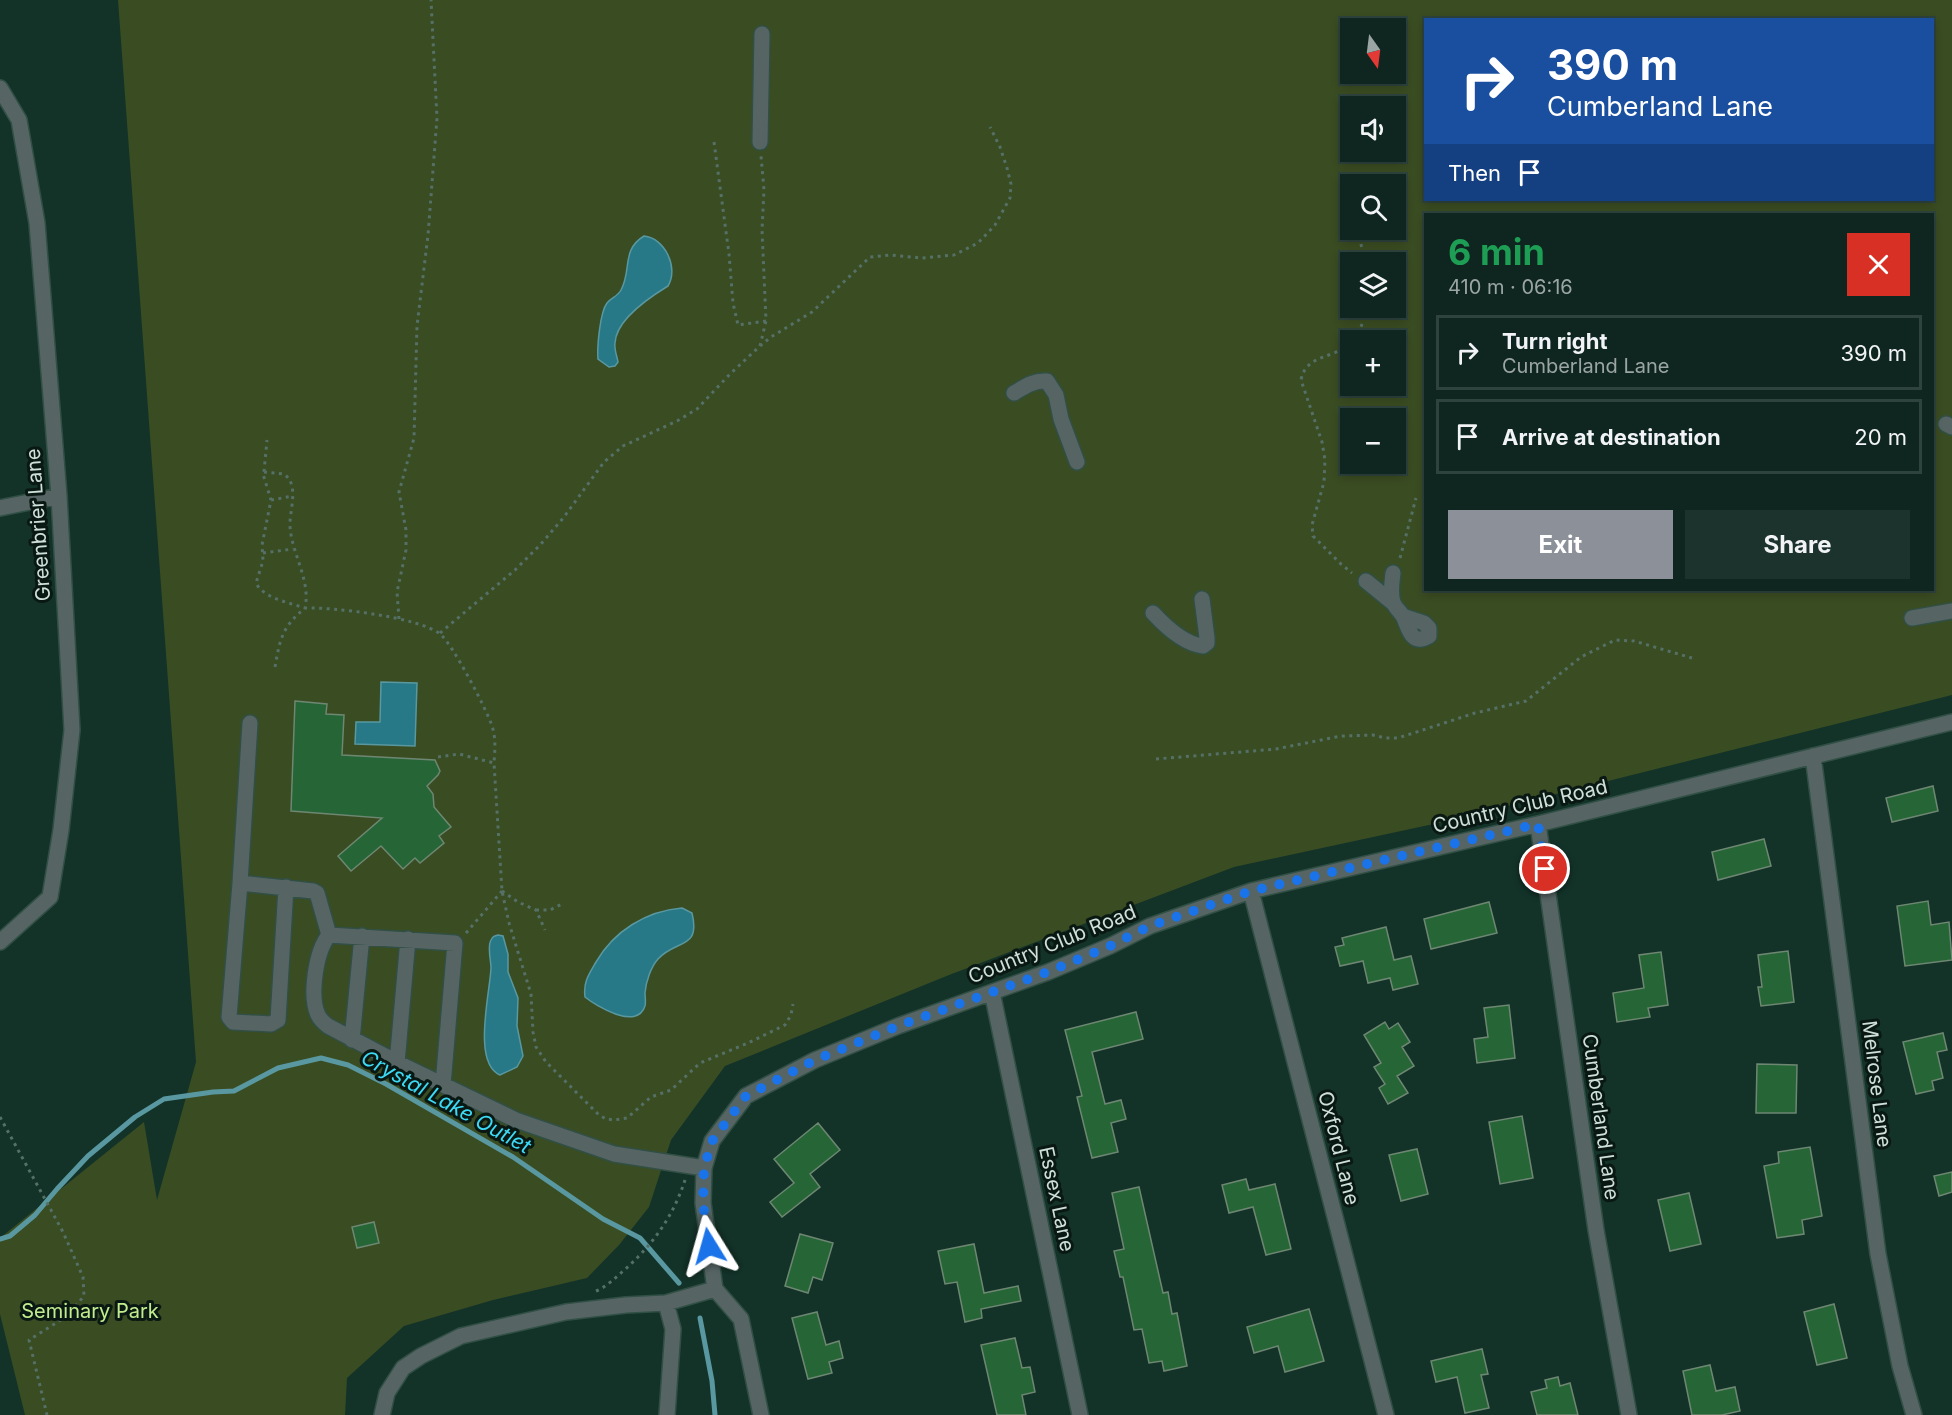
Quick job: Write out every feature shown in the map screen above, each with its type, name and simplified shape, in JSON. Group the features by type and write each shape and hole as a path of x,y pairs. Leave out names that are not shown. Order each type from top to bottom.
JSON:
{"street":[{"path":"760,142 762,34"},
{"name":"Greenbrier Lane","path":"0,88 19,120 36,223 59,496 72,730 61,830 50,897 0,942"},
{"path":"1014,393 1029,384 1042,380 1047,381 1056,395 1060,418 1077,462"},
{"path":"0,508 59,496"},
{"path":"1393,573 1393,603"},
{"path":"1366,581 1393,603 1403,616"},
{"path":"1153,613 1166,626 1188,640 1203,646 1207,643 1207,638 1202,599"},
{"path":"1912,618 1952,611"},
{"name":"Country Club Road","path":"715,1289 703,1203 704,1168 712,1141 746,1096 815,1060 898,1026 1048,972 1150,926 1251,891 1538,824 1952,722"},
{"path":"250,723 229,1017 233,1022 271,1024 278,1020 286,887"},
{"name":"Melrose Lane","path":"1813,756 1878,1254 1900,1366 1914,1415"},
{"name":"Cumberland Lane","path":"1538,824 1596,1230 1629,1415"},
{"path":"240,883 286,887 317,893 329,935"},
{"name":"Oxford Lane","path":"1251,891 1386,1415"},
{"path":"329,935 456,943 443,1085"},
{"path":"329,935 321,944 314,995 319,1018 328,1026 397,1063 516,1120 614,1154 704,1168"},
{"path":"352,1040 362,936"},
{"path":"397,1063 408,939"},
{"name":"Essex Lane","path":"992,992 1080,1415"},
{"path":"382,1415 387,1393 403,1368 421,1356 461,1336 566,1312 666,1303 715,1289 741,1319 761,1415"},
{"path":"666,1303 673,1329 667,1415"}],"path":[{"path":"399,619 397,592 406,550 406,530 399,492 414,438 417,326 428,235 437,118 431,0"},
{"path":"440,633 515,570 541,544 604,462 623,446 697,409 760,346 812,312 870,257 890,255 922,258 954,255 978,243 995,225 1010,198 1011,184 1007,168 990,127"},
{"path":"714,142 738,325 766,321"},
{"path":"760,142 764,190 762,230 766,321 760,346"},
{"path":"1361,244 1362,252"},
{"path":"1340,352 1311,362 1303,371 1301,380 1322,442 1325,460 1324,482 1312,525 1314,536 1341,564 1366,581"},
{"path":"267,440 264,472 271,501 262,545 263,561 256,583 259,589 276,598 305,608 321,608 399,619 440,633 472,683 492,726 496,743 494,763 502,891 509,923 531,994 536,1047 559,1077 599,1115 606,1119 627,1118 651,1096 671,1090 700,1063 784,1025 791,1015 793,1004"},
{"path":"264,472 280,472 287,476 293,496 290,520 293,549 307,597 305,608 286,626 281,635 275,667"},
{"path":"271,501 293,496"},
{"path":"1393,573 1398,564 1416,498"},
{"path":"263,553 293,549"},
{"path":"1156,759 1276,749 1341,735 1398,738 1475,713 1526,701 1581,657 1615,640 1634,641 1692,658"},
{"path":"438,757 459,754 494,763"},
{"path":"502,891 518,902 536,909 550,910 562,904"},
{"path":"466,933 502,891"},
{"path":"536,909 545,930"},
{"path":"0,1117 52,1212 83,1277 84,1296 68,1316 29,1340 47,1415"},
{"path":"640,1256 656,1238"}],"green space":[{"name":"Seminary Park","path":"118,0 1952,0 1952,695 1452,820 1234,867 949,975 725,1066 671,1140 649,1207 619,1245 587,1278 493,1300 404,1326 347,1378 345,1415 25,1415 0,1314 0,1238 144,1122 157,1200 196,1062"}],"water":[{"path":"644,236 652,238 664,248 671,263 671,279 668,286 635,310 621,326 615,343 618,362 615,366 609,367 598,359 602,314 607,303 621,290 632,248"},
{"path":"381,682 417,683 415,746 355,744 356,722 380,722"},
{"path":"682,908 692,913 693,933 690,939 665,953 655,962 648,979 645,1006 641,1013 625,1017 598,1006 585,997 589,974 612,941 632,924 644,918"},
{"path":"498,935 503,936 508,954 508,972 518,998 517,1026 523,1056 517,1067 500,1075 492,1068 487,1057 485,1042 491,968 489,946 492,938"}],"building":[{"path":"295,701 327,704 326,714 344,715 342,755 435,760 440,771 427,786 433,794 434,807 451,827 439,836 444,843 420,863 415,858 403,869 381,846 351,871 338,856 382,818 291,811"},
{"path":"1933,786 1938,811 1892,822 1886,798"},
{"path":"1764,839 1771,866 1718,880 1712,852"},
{"path":"1928,901 1931,925 1949,922 1952,960 1905,966 1897,906"},
{"path":"1489,902 1497,933 1431,949 1424,919"},
{"path":"1386,927 1394,960 1411,956 1418,984 1393,990 1390,978 1368,983 1363,961 1340,966 1335,947 1344,945 1342,938"},
{"path":"1788,951 1794,1002 1761,1006 1758,987 1762,987 1758,955"},
{"path":"1661,952 1668,1005 1648,1008 1650,1017 1617,1022 1613,993 1644,988 1639,955"},
{"path":"1509,1005 1515,1058 1477,1063 1474,1039 1488,1037 1484,1008"},
{"path":"1136,1012 1143,1039 1092,1052 1105,1104 1121,1100 1126,1119 1111,1123 1118,1152 1092,1158 1077,1097 1082,1096 1065,1030"},
{"path":"1385,1022 1389,1029 1398,1023 1410,1042 1402,1047 1414,1066 1397,1076 1408,1093 1388,1104 1379,1088 1385,1084 1374,1067 1381,1063 1364,1035"},
{"path":"1943,1033 1947,1050 1937,1052 1943,1078 1932,1081 1934,1090 1916,1094 1903,1042"},
{"path":"1757,1064 1797,1065 1796,1113 1756,1113"},
{"path":"1522,1116 1533,1178 1500,1184 1489,1122"},
{"path":"818,1123 840,1150 810,1174 820,1187 782,1217 770,1202 794,1183 774,1159"},
{"path":"1810,1147 1822,1216 1802,1220 1804,1234 1777,1238 1764,1166 1779,1163 1778,1152"},
{"path":"1417,1149 1428,1194 1401,1201 1389,1155"},
{"path":"1952,1172 1952,1192 1939,1196 1934,1176"},
{"path":"1246,1179 1249,1190 1275,1184 1291,1249 1266,1255 1253,1207 1229,1213 1222,1185"},
{"path":"1139,1187 1163,1293 1168,1292 1172,1314 1177,1313 1187,1366 1164,1371 1162,1361 1149,1363 1142,1329 1134,1330 1123,1277 1120,1277 1114,1251 1124,1249 1112,1193"},
{"path":"1689,1193 1701,1244 1670,1251 1658,1200"},
{"path":"374,1222 379,1243 357,1248 352,1227"},
{"path":"800,1234 833,1243 822,1280 813,1277 808,1293 785,1286"},
{"path":"974,1244 984,1293 1018,1286 1021,1301 981,1309 982,1318 965,1322 957,1282 945,1284 938,1251"},
{"path":"1834,1304 1847,1358 1817,1365 1804,1312"},
{"path":"1309,1309 1324,1361 1285,1372 1278,1346 1254,1353 1247,1327"},
{"path":"817,1312 826,1345 839,1341 843,1358 829,1362 832,1373 808,1379 792,1318"},
{"path":"1015,1338 1022,1368 1030,1367 1035,1392 1022,1395 1026,1415 997,1415 981,1345"},
{"path":"1482,1349 1488,1374 1481,1375 1489,1408 1465,1413 1457,1377 1436,1382 1431,1361"},
{"path":"1710,1365 1716,1391 1735,1387 1740,1411 1722,1415 1692,1415 1683,1371"},
{"path":"1558,1377 1560,1386 1570,1383 1578,1415 1537,1415 1531,1392 1547,1388 1545,1380"}],"waterway":[{"name":"Crystal Lake Outlet","path":"0,1239 10,1236 35,1215 88,1156 135,1117 164,1099 234,1091 278,1068 321,1058 348,1065 386,1084 513,1157 603,1219 640,1238 679,1283"},
{"name":"Crystal Lake Outlet","path":"700,1318 712,1381 715,1415"}],"route":[{"path":"709,1246 703,1203 704,1168 712,1141 746,1096 815,1060 898,1026 1048,972 1150,926 1251,891 1538,824 1545,869"}]}
